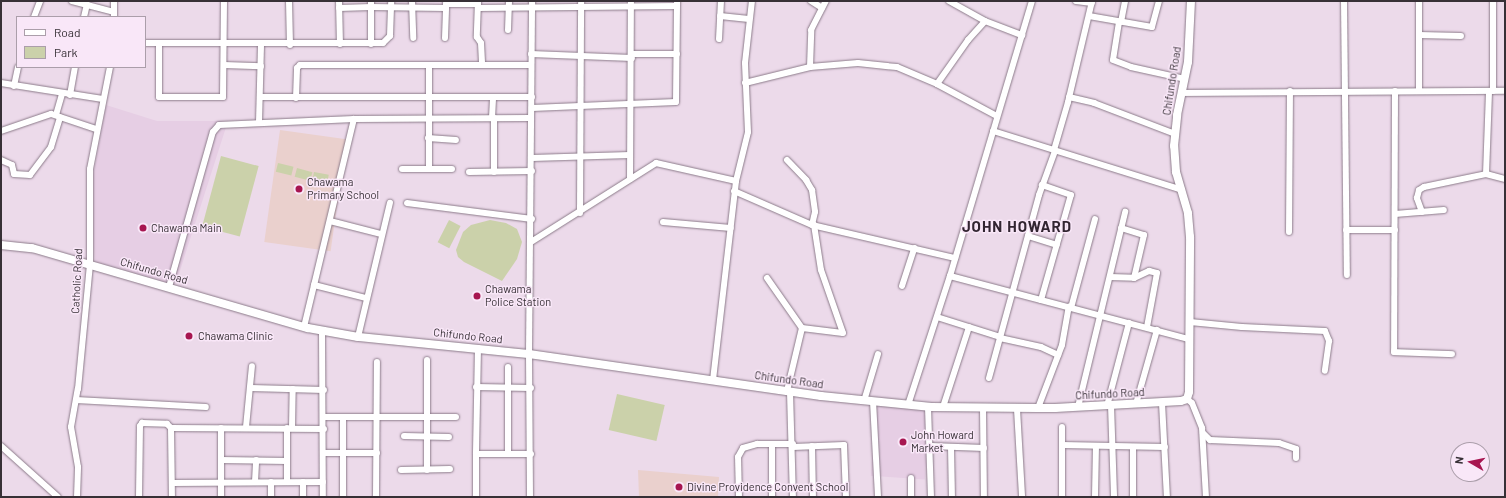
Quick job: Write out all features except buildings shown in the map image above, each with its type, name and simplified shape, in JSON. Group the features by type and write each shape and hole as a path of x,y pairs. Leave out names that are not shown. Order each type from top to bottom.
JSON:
{"street":[{"path":"34,16 40,1"},
{"path":"72,1 87,4 114,14 114,1"},
{"path":"158,44 159,97 224,97 224,1"},
{"path":"289,1 290,45"},
{"path":"339,1 340,44"},
{"path":"530,497 531,388 529,354 532,219 532,1"},
{"path":"719,39 721,1"},
{"path":"713,380 734,191 748,132 745,83 749,19 752,1"},
{"path":"811,1 822,8"},
{"path":"810,67 811,30 826,1"},
{"path":"949,1 985,21 1022,35"},
{"path":"908,405 950,276 993,131 996,116 1032,1"},
{"path":"989,378 1042,185 1054,151 1069,97 1089,16 1092,2 1076,1"},
{"path":"1125,1 1113,60 1131,67 1185,79"},
{"path":"1089,16 1152,27 1159,1"},
{"name":"Chifundo Road","path":"1,245 32,248 322,332 358,337 529,354 789,392 928,407 1017,409 1162,403 1187,399 1190,322 1190,237 1182,190 1176,172 1175,134 1181,92 1185,79 1190,36 1191,1"},
{"path":"1344,1 1347,275"},
{"path":"1419,1 1419,91"},
{"path":"1486,174 1491,91 1493,1"},
{"path":"84,16 87,4"},
{"path":"339,8 371,4 509,4 532,8 582,4 677,4 676,102 532,108"},
{"path":"371,4 371,44"},
{"path":"146,43 262,45 371,44 388,41 391,4"},
{"path":"412,4 412,38"},
{"path":"445,38 446,4"},
{"path":"478,4 477,37 481,43 482,65"},
{"path":"508,30 509,4"},
{"path":"580,213 580,57 582,4"},
{"path":"630,179 630,105 632,56 631,4"},
{"path":"720,16 749,19"},
{"path":"937,84 962,48 985,21"},
{"path":"1418,36 1461,36"},
{"path":"259,122 262,45"},
{"path":"531,54 580,57 677,54"},
{"path":"745,83 810,67 858,63 887,64 937,84 996,116"},
{"path":"224,65 261,66"},
{"path":"296,98 297,68 300,65 531,65"},
{"path":"428,65 429,168"},
{"path":"14,86 18,68"},
{"path":"70,95 75,68"},
{"name":"Catholic Road","path":"77,497 78,467 71,428 76,400 90,265 88,192 96,129 110,68"},
{"path":"1,83 62,94 103,99"},
{"path":"1289,232 1290,91"},
{"path":"1395,91 1394,352 1452,354"},
{"path":"1181,92 1505,91"},
{"path":"1,160 12,165 14,174 30,175 51,147 62,94"},
{"path":"260,97 532,97"},
{"path":"1069,97 1094,103 1175,134"},
{"path":"492,98 494,172"},
{"path":"1,131 48,115 58,116 96,129"},
{"path":"170,287 213,132 224,123 354,119 531,118"},
{"path":"304,327 354,119"},
{"path":"993,131 1182,190"},
{"path":"428,138 456,140"},
{"path":"532,158 630,155"},
{"path":"787,160 806,180 812,190 815,212 813,225 821,270 843,333 802,328"},
{"path":"531,242 580,213 630,179 656,164 736,181"},
{"path":"402,168 452,168"},
{"path":"468,172 532,171"},
{"path":"1422,212 1417,194 1424,187 1486,174 1505,179"},
{"path":"1041,300 1071,195 1042,185"},
{"path":"734,191 813,225 955,258"},
{"path":"358,337 381,234 390,203"},
{"path":"407,203 532,219"},
{"path":"1395,214 1444,210"},
{"path":"1078,407 1125,212"},
{"path":"1038,408 1058,355 1095,219"},
{"path":"330,221 381,234"},
{"path":"663,222 731,228"},
{"path":"1121,228 1144,235 1134,278"},
{"path":"1346,230 1395,230"},
{"path":"1028,236 1057,245"},
{"path":"902,286 914,248"},
{"path":"1110,277 1134,278 1149,271 1157,273 1147,327"},
{"path":"950,276 1189,339"},
{"path":"767,278 802,328 789,392 793,446 793,497"},
{"path":"314,285 366,298"},
{"path":"937,317 1000,338 1041,347 1058,355"},
{"path":"1190,322 1242,328 1325,331 1329,341 1325,371"},
{"path":"1114,497 1114,447 1109,406 1129,323"},
{"path":"943,407 969,327"},
{"path":"1136,404 1157,330"},
{"path":"322,332 324,390 323,497"},
{"path":"476,497 476,387 478,348"},
{"path":"878,354 869,401 878,497"},
{"path":"426,360 427,470"},
{"path":"376,497 377,362"},
{"path":"246,428 252,366"},
{"path":"508,368 508,454"},
{"path":"476,387 531,388"},
{"path":"251,388 324,390"},
{"path":"287,482 287,461 293,389"},
{"path":"1187,399 1198,415 1202,433 1206,497"},
{"path":"76,400 206,407"},
{"path":"1162,403 1168,497"},
{"path":"928,407 931,446 931,497"},
{"path":"983,408 984,497"},
{"path":"1017,409 1022,497"},
{"path":"324,417 456,417"},
{"path":"343,417 343,497"},
{"path":"139,497 140,424 167,424 171,428 324,429"},
{"path":"171,428 172,497"},
{"path":"221,428 221,497"},
{"path":"1062,428 1062,497"},
{"path":"1202,433 1210,440 1279,443 1296,449 1296,458"},
{"path":"404,436 449,436"},
{"path":"772,444 772,497"},
{"path":"739,497 740,452 749,445 772,444 793,446 845,446 846,497"},
{"path":"1062,445 1096,447 1165,447"},
{"path":"812,446 813,497"},
{"path":"931,446 984,448"},
{"path":"1133,446 1133,497"},
{"path":"951,447 952,497"},
{"path":"1095,497 1096,447"},
{"path":"2,449 58,497"},
{"path":"324,453 377,453"},
{"path":"476,454 531,454"},
{"path":"221,460 287,461"},
{"path":"256,460 256,482"},
{"path":"401,470 450,469"},
{"path":"911,478 911,497"},
{"path":"271,482 271,497"},
{"path":"303,482 303,497"},
{"path":"172,483 323,482"}],"shaded area":[{"name":"Chawama Main","path":"106,105 157,121 228,121 177,280 169,278 168,283 95,262 90,193"},
{"name":"Chawama Primary School","path":"280,130 346,139 331,251 264,242"},
{"name":"John Howard Market","path":"876,403 930,407 925,480 871,476"},
{"name":"Divine Providence Convent School","path":"638,470 719,477 718,497 639,497"}],"green space":[{"path":"221,156 259,166 240,237 202,227"},
{"path":"278,163 294,167 291,176 276,172"},
{"path":"297,168 312,172 310,181 295,177"},
{"path":"314,172 329,175 327,185 312,182"},
{"path":"449,220 461,226 449,248 438,242"},
{"path":"490,220 506,223 517,229 522,242 517,259 502,281 464,262 458,257 456,250 463,232 471,225"},
{"path":"617,394 665,405 656,441 609,430"}],"place":[{"name":"Chawama Primary School","path":"299,189"},
{"name":"Chawama Main","path":"143,228"},
{"name":"Chawama Police Station","path":"477,296"},
{"name":"Chawama Clinic","path":"189,336"},
{"name":"John Howard Market","path":"903,442"},
{"name":"Divine Providence Convent School","path":"679,487"}],"district":[{"name":"JOHN HOWARD","path":"1017,227"}]}
